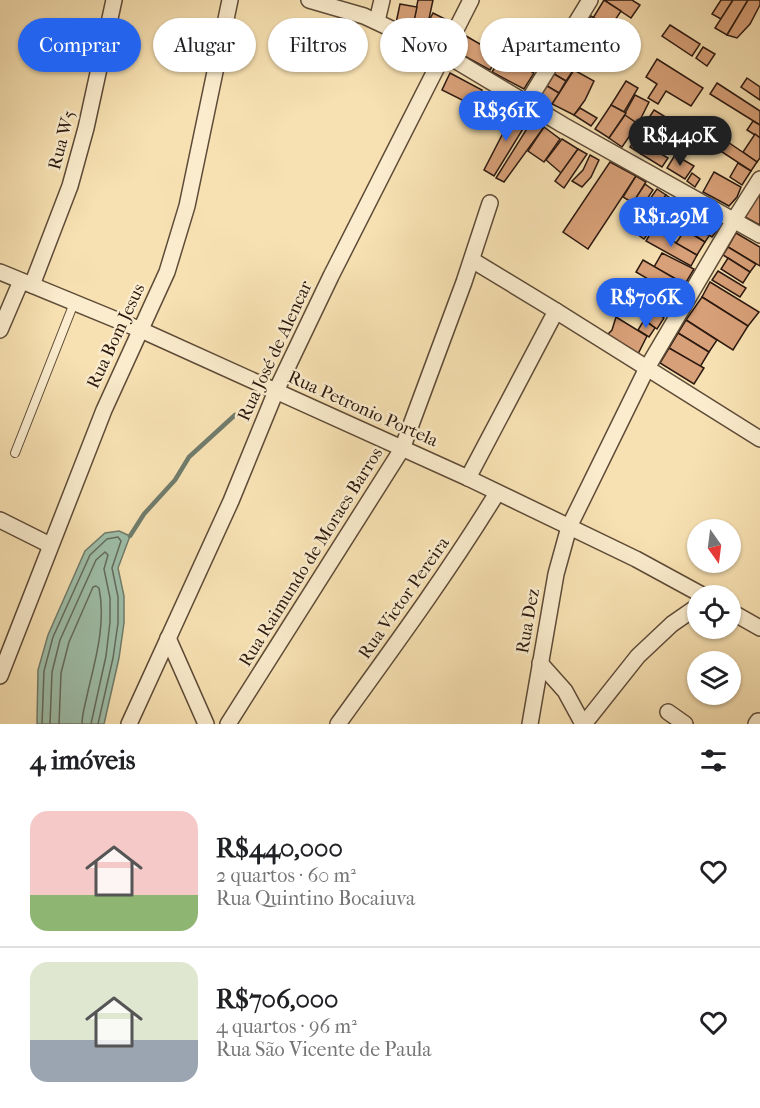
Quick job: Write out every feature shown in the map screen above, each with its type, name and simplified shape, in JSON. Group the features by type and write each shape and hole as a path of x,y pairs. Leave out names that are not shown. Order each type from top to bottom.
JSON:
{"street":[{"name":"Rua W5","path":"0,330 26,283 70,186 86,128 114,0"},
{"name":"Rua Bom Jesus","path":"0,676 5,648 50,545 104,410 167,272 187,207 230,0"},
{"path":"309,0 380,22"},
{"path":"377,21 382,0"},
{"name":"Rua José de Alencar","path":"461,18 471,0"},
{"path":"527,103 590,0"},
{"path":"468,68 563,125 760,235"},
{"name":"Rua José de Alencar","path":"129,724 231,501 276,391 433,72"},
{"name":"Rua Dez","path":"530,724 556,574 569,527 647,368 760,179"},
{"name":"Rua Raimundo de Moraes Barros","path":"228,724 402,449 472,260 490,203"},
{"path":"472,260 760,439"},
{"name":"Rua Petronio Portela","path":"0,272 141,330 468,478 636,559 687,587"},
{"path":"468,478 556,311"},
{"name":"Rua Victor Pereira","path":"339,724 430,597 497,493"},
{"path":"0,520 50,545"},
{"path":"540,663 566,691 584,724 638,656 672,624 687,614"},
{"path":"741,617 760,628"},
{"path":"168,638 206,724"},
{"path":"668,712 686,724"}],"lane":[{"path":"15,453 74,303"}],"water":[{"path":"119,531 130,536 118,568 124,596 124,623 119,658 104,724 37,724 38,670 48,635 85,551 105,533"}],"building":[{"path":"418,0 433,0 429,18 414,18"},
{"path":"604,0 632,0 640,5 631,18"},
{"path":"604,0 621,11 616,18 593,18"},
{"path":"721,0 733,0 721,19 712,14"},
{"path":"733,0 748,0 727,35 715,28"},
{"path":"748,0 760,0 760,5 750,24 737,38 727,35"},
{"path":"400,4 417,7 415,18 397,18"},
{"path":"433,13 443,18 430,18"},
{"path":"670,25 700,44 692,56 662,36"},
{"path":"468,37 480,44 480,65 468,58"},
{"path":"703,47 715,54 707,66 696,58"},
{"path":"657,59 703,88 691,106 666,91 658,104 648,98 657,84 646,77"},
{"path":"492,72 534,73 524,89"},
{"path":"555,72 572,72 566,81 554,74"},
{"path":"573,72 578,72 594,81 585,100 574,115 552,104"},
{"path":"450,73 482,90 474,106 442,90"},
{"path":"554,74 566,81 559,93 547,86"},
{"path":"747,78 760,87 760,100 741,87"},
{"path":"626,81 638,88 624,112 611,105"},
{"path":"717,83 760,111 760,125 710,94"},
{"path":"547,86 559,93 552,104 539,97"},
{"path":"483,93 491,97 486,107 478,102"},
{"path":"635,95 649,102 638,124 623,117"},
{"path":"491,97 504,105 497,120 483,114"},
{"path":"504,105 512,110 505,124 497,120"},
{"path":"611,105 626,113 609,138 595,129"},
{"path":"580,108 597,118 591,126 574,115"},
{"path":"515,110 529,119 494,176 484,170"},
{"path":"654,110 664,116 641,154 630,147"},
{"path":"625,115 638,124 622,147 609,138"},
{"path":"533,119 544,127 504,182 496,178"},
{"path":"753,121 760,125 760,138 747,130"},
{"path":"544,127 560,139 544,162 528,151"},
{"path":"755,134 760,138 760,158 757,162 743,152"},
{"path":"722,138 757,162 751,171 716,148"},
{"path":"562,139 578,149 561,173 546,160"},
{"path":"646,145 668,158 662,167 641,154"},
{"path":"578,149 587,154 564,188 555,181"},
{"path":"590,155 599,160 591,177 582,187 572,181 583,170"},
{"path":"675,155 694,166 685,179 667,168"},
{"path":"610,162 636,176 588,249 563,232"},
{"path":"738,163 751,171 742,185 730,177"},
{"path":"714,172 741,187 737,197 729,206 703,192"},
{"path":"692,173 700,179 695,187 687,181"},
{"path":"636,176 646,182 633,203 623,197"},
{"path":"645,184 653,190 636,216 628,210"},
{"path":"657,189 666,195 642,230 633,223"},
{"path":"760,191 760,225 745,217"},
{"path":"666,195 673,200 644,239 637,234"},
{"path":"672,211 693,224 689,231 668,219"},
{"path":"701,212 710,217 702,230 693,225"},
{"path":"712,221 720,226 712,237 704,232"},
{"path":"693,225 709,236 705,242 689,231"},
{"path":"653,229 697,255 691,266 646,241"},
{"path":"685,230 705,242 697,255 676,243"},
{"path":"736,233 760,247 760,266 728,247"},
{"path":"728,247 756,264 750,272 723,255"},
{"path":"662,253 694,269 685,284 654,267"},
{"path":"728,258 750,272 743,283 721,269"},
{"path":"643,260 681,282 675,295 636,272"},
{"path":"718,271 746,288 740,297 712,280"},
{"path":"710,282 759,312 748,326 702,297"},
{"path":"664,288 675,295 665,312 655,306"},
{"path":"702,297 748,326 733,350 686,320"},
{"path":"653,310 664,318 657,329 646,321"},
{"path":"616,317 647,336 638,354 605,337 612,330"},
{"path":"644,320 655,328 649,337 638,330"},
{"path":"686,320 717,340 709,352 678,333"},
{"path":"678,333 709,352 700,367 669,348"},
{"path":"669,348 704,368 694,384 660,363"}],"waterway":[{"path":"130,536 144,514 175,480 189,457 235,415"}]}
